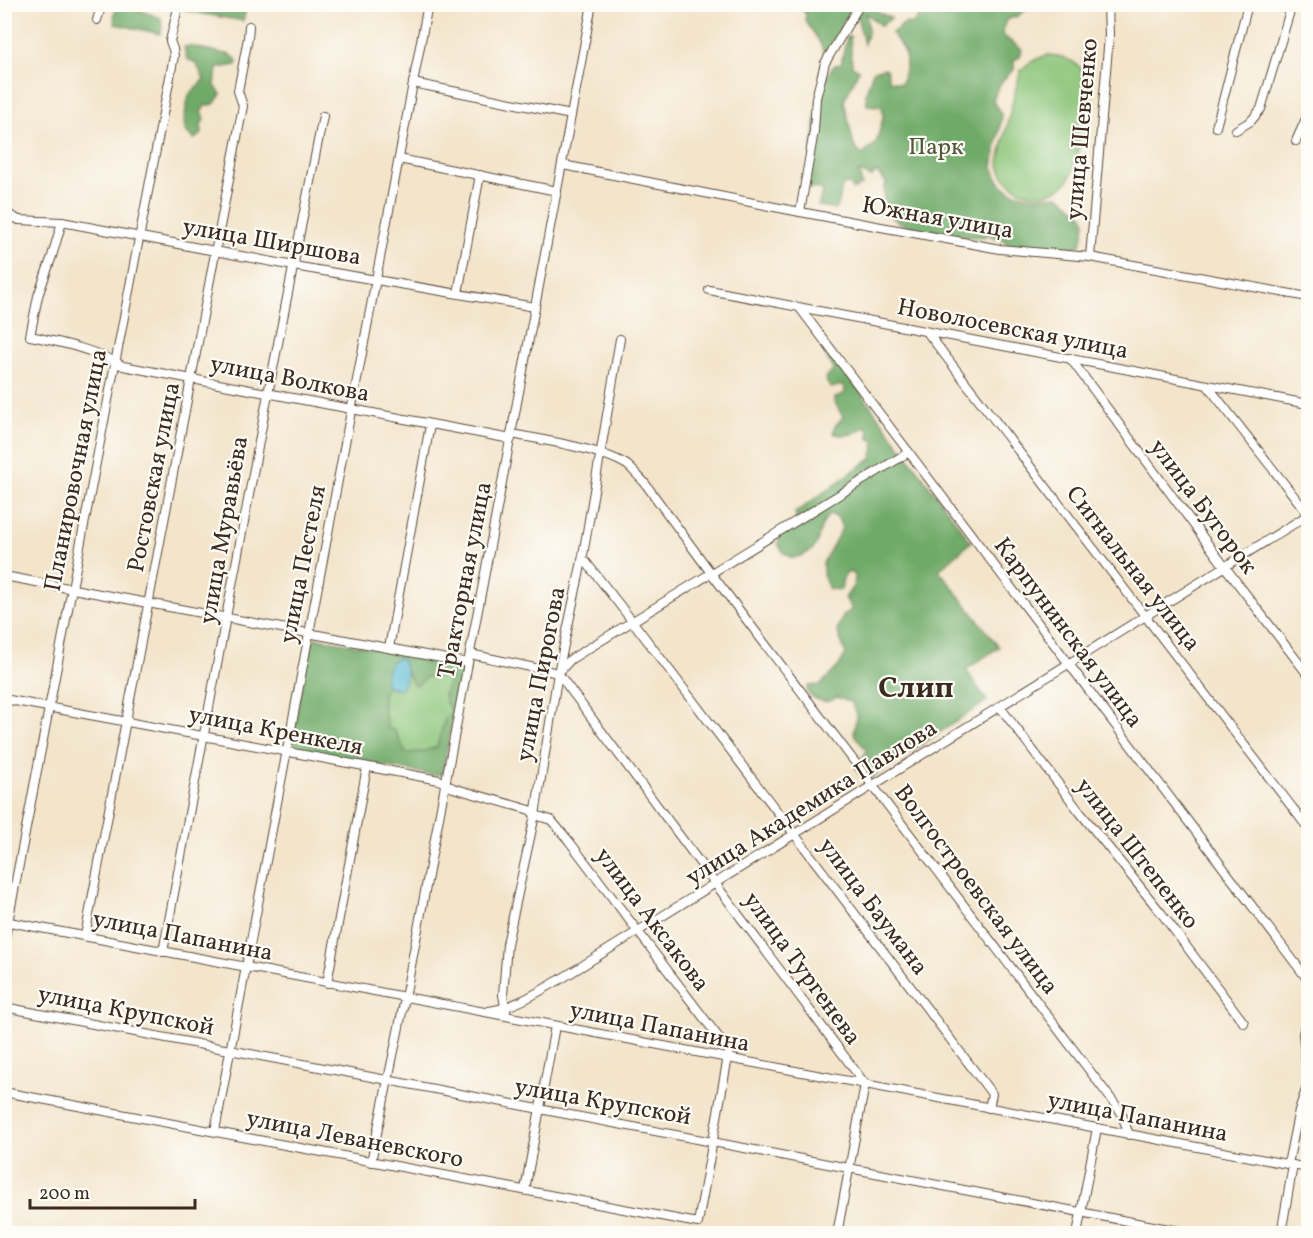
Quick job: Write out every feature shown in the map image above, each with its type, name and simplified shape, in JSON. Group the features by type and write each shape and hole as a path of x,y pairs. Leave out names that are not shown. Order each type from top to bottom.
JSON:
{"street":[{"path":"97,20 102,4"},
{"name":"Планировочная улица","path":"4,943 174,56 170,41 179,4"},
{"name":"улица Пестеля","path":"215,1131 428,4"},
{"name":"Тракторная улица","path":"371,1162 405,998 592,4"},
{"path":"800,212 814,131 816,98 825,63 860,4"},
{"name":"улица Шевченко","path":"1090,258 1109,36 1108,4"},
{"path":"1216,127 1248,4"},
{"path":"1236,130 1251,121 1261,108 1292,4"},
{"name":"Ростовская улица","path":"85,936 243,106 238,91 249,26"},
{"path":"413,84 571,115"},
{"path":"1296,141 1308,114"},
{"name":"улица Муравьёва","path":"163,952 323,116"},
{"path":"399,159 557,191"},
{"name":"Южная улица","path":"563,165 1000,249 1090,258 1308,297"},
{"path":"458,293 480,175"},
{"name":"улица Ширшова","path":"4,212 20,220 62,222 294,266 535,307"},
{"name":"улица Волкова","path":"62,222 38,296 30,336 77,345 123,366 430,425 512,437 602,455"},
{"name":"Новолосевская улица","path":"710,290 1308,404"},
{"name":"Карпунинская улица","path":"799,307 1308,980"},
{"name":"Сигнальная улица","path":"927,332 1308,828"},
{"name":"улица Пирогова","path":"506,1012 503,995 507,944 535,815 558,673 602,455 620,339"},
{"name":"улица Бугорок","path":"1070,358 1308,675"},
{"path":"1207,385 1308,514"},
{"path":"389,648 430,425"},
{"path":"470,654 558,673 571,659 909,452"},
{"name":"Волгостроевская улица","path":"602,455 632,469 1121,1112 1129,1135"},
{"name":"улица Академика Павлова","path":"506,1012 558,984 637,932 1308,514"},
{"name":"улица Баумана","path":"582,561 586,562 633,622 992,1094 989,1108"},
{"path":"4,576 468,663"},
{"name":"улица Тургенева","path":"558,673 865,1084"},
{"name":"улица Кренкеля","path":"4,699 439,780 453,788 530,810 535,815"},
{"name":"улица Штепенко","path":"1000,707 1244,1023"},
{"path":"327,983 367,767"},
{"name":"улица Аксакова","path":"535,815 551,820 569,841 729,1051 729,1058"},
{"name":"улица Папанина","path":"7,921 405,998 480,1011 506,1012 555,1026 1308,1168"},
{"name":"улица Крупской","path":"4,1007 1195,1233"},
{"path":"1281,1233 1299,1110 1308,1084 1303,1034 1308,1013"},
{"path":"525,1190 555,1026"},
{"path":"713,1141 729,1058"},
{"path":"837,1233 865,1084"},
{"name":"улица Леваневского","path":"4,1092 698,1223 713,1141"},
{"path":"1077,1233 1097,1128"}],"green space":[{"path":"185,4 247,5 243,21 186,11"},
{"path":"798,5 854,5 834,38 835,42 826,57 819,41 805,20 806,14"},
{"path":"864,5 869,5 891,18 881,26 866,13 868,31 864,44 857,16"},
{"name":"Парк","path":"919,5 1027,5 1029,7 1018,16 1006,20 1002,34 1022,50 1020,57 1014,60 1014,70 1000,84 993,101 1002,116 993,167 996,177 1010,191 1039,197 1059,195 1082,214 1085,224 1084,232 1081,244 1075,248 1018,246 1007,244 1003,239 992,237 989,234 985,237 966,237 910,227 891,217 884,197 886,182 876,172 872,177 859,172 862,185 853,190 850,184 843,185 839,203 835,209 818,206 823,189 809,188 809,180 821,87 834,65 841,64 847,36 850,36 852,66 859,70 844,101 854,146 862,155 876,143 883,118 882,106 867,105 866,93 873,71 886,68 889,80 901,84 906,67 906,57 892,33 905,23 913,24 918,18"},
{"path":"128,6 161,18 161,34 115,24 116,8"},
{"path":"189,46 231,55 236,59 237,65 217,68 215,86 221,94 214,104 205,106 201,112 205,119 201,124 202,134 194,139 185,131 184,119 189,95 204,79 196,63 187,59 184,47"},
{"path":"1048,55 1065,58 1079,67 1089,80 1091,97 1075,163 1068,180 1063,186 1049,193 1033,194 1011,184 1003,175 999,164 1021,71 1030,63"},
{"path":"827,347 971,542 939,570 999,647 966,670 987,701 871,778 860,763 866,749 854,733 857,715 851,702 836,697 833,700 821,701 807,692 808,686 820,685 839,666 846,654 837,630 843,616 852,609 845,598 854,585 855,575 848,572 843,578 841,590 829,589 823,575 823,563 842,528 838,518 830,514 821,527 815,546 803,555 792,558 784,553 778,544 780,534 797,522 795,513 873,458 875,441 869,439 866,426 850,434 833,433 835,426 843,417 834,401 835,398 844,394 845,389 843,385 831,388 827,383 826,377 833,371 825,354"},
{"path":"317,638 461,664 463,669 442,774 433,775 296,750 292,747 312,639","holes":["407,672 413,683 417,685 426,677 447,676 450,679 444,693 452,712 445,719 437,747 422,752 406,753 394,730 388,729 383,696 387,686 401,689"]},
{"path":"406,671 413,683 417,685 426,677 447,676 450,679 444,693 452,712 445,719 437,747 422,752 406,753 402,749 397,734 388,730 384,713 384,691 387,686 393,688 402,686"}],"water":[{"path":"400,657 406,673 401,689 387,686 385,683 388,667"}],"district":[{"name":"Слип","path":"916,687"}]}
